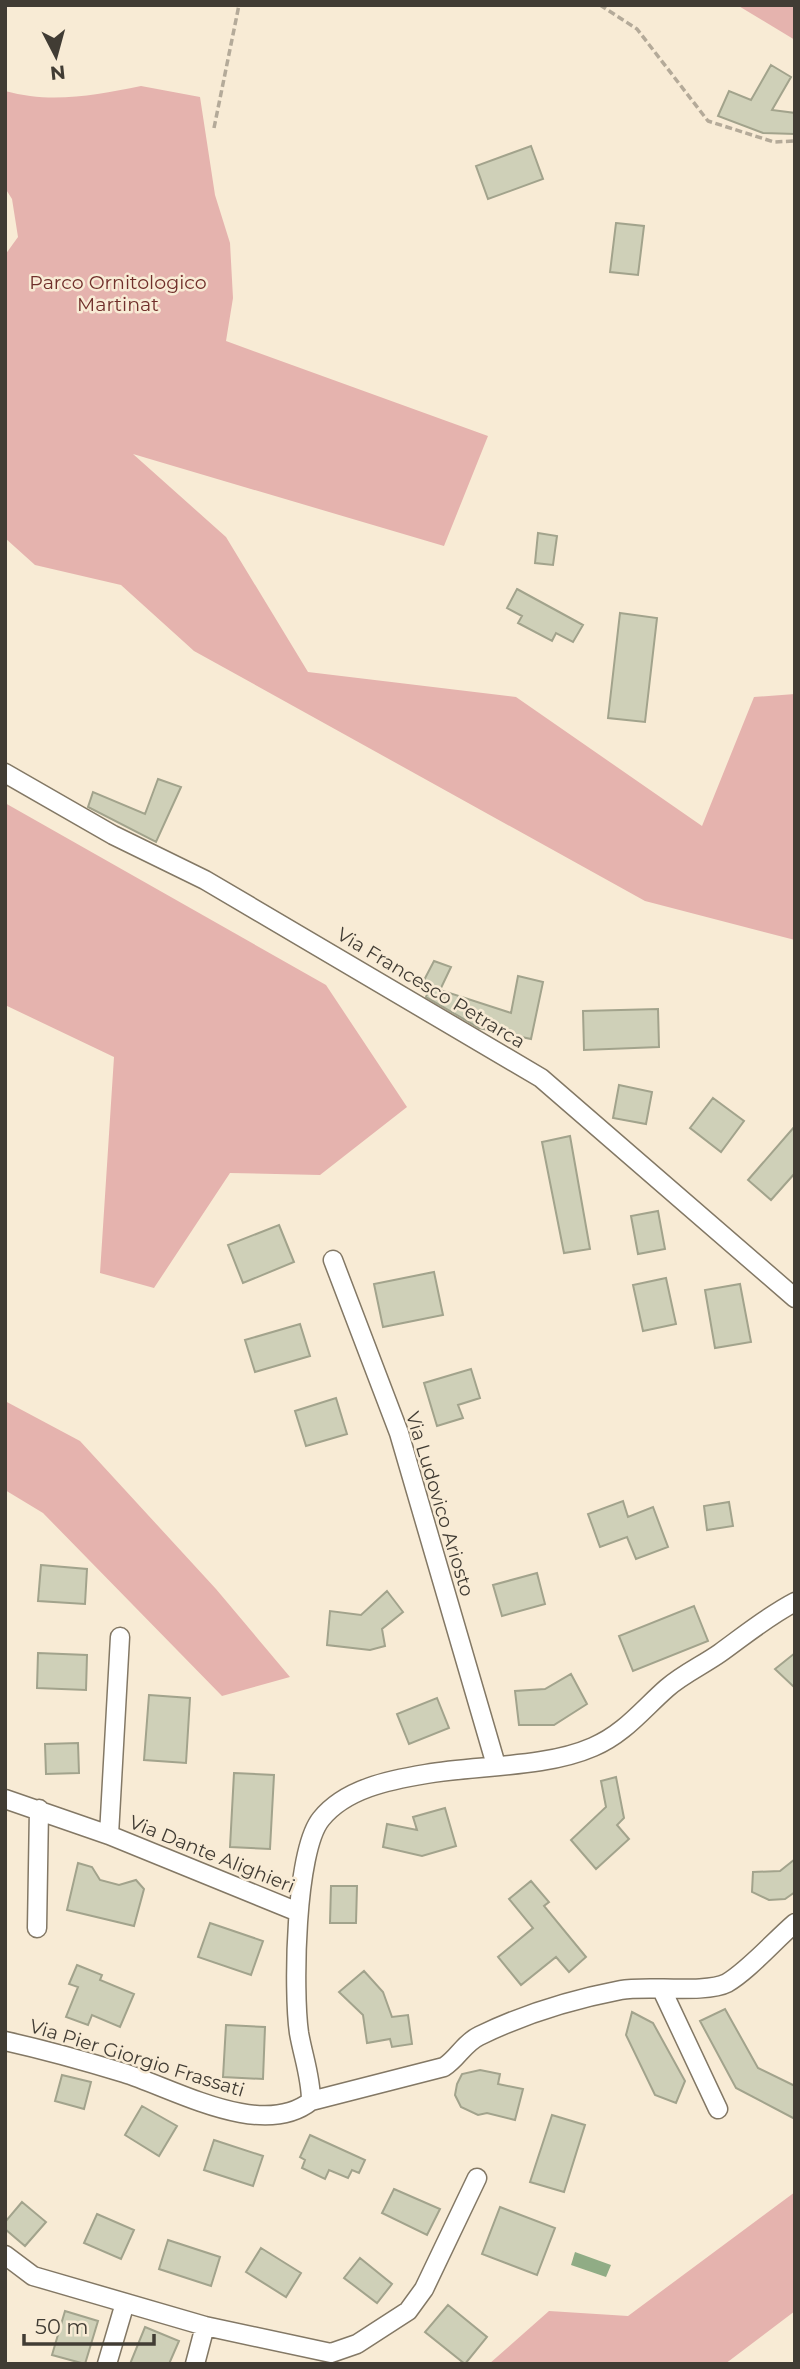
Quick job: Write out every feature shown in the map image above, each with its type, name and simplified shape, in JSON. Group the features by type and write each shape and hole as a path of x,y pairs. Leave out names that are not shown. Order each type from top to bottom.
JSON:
{"street":[{"name":"Via Francesco Petrarca","path":"5,773 113,835 205,880 541,1078 795,1298"},
{"name":"Via Ludovico Ariosto","path":"333,1260 399,1433 496,1765"},
{"path":"311,2101 311,2084 298,2016 298,1912 310,1839 320,1820 342,1799 379,1784 424,1774 559,1757 592,1748 621,1733 670,1685 758,1623 795,1602"},
{"name":"Via Dante Alighieri","path":"109,1835 120,1637"},
{"name":"Via Dante Alighieri","path":"5,1799 109,1835 298,1912"},
{"path":"37,1928 39,1809"},
{"name":"Via Pier Giorgio Frassati","path":"5,2041 128,2074 234,2112 284,2115 301,2109 311,2101 444,2067 478,2037 532,2015 622,1989 662,1990 725,1984 795,1923"},
{"path":"662,1990 718,2109"},
{"path":"5,2255 33,2276 205,2326 331,2353 357,2344 408,2312 424,2289 477,2178"},
{"path":"107,2364 125,2303"},
{"path":"195,2364 205,2326"}],"path":[{"path":"214,128 239,5"},
{"path":"600,5 637,29 708,121 774,142 795,141"}],"green space":[{"path":"737,5 795,5 795,40 742,8"},
{"name":"Parco Ornitologico Martinat","path":"141,86 200,97 215,195 230,243 233,298 226,341 488,436 444,546 133,454 226,537 308,672 516,697 702,826 754,697 795,694 795,940 645,901 194,651 121,585 35,565 5,538 5,255 18,237 12,199 5,188 5,91 57,98"},
{"path":"5,803 326,985 407,1107 320,1175 230,1173 154,1288 100,1273 114,1057 5,1005"},
{"path":"5,1401 80,1441 216,1589 290,1677 222,1696 43,1513 5,1490"},
{"path":"795,2192 795,2311 725,2364 489,2364 549,2311 628,2316"}],"shaded area":[{"path":"575,2252 611,2265 606,2277 571,2265"}],"building":[{"path":"771,65 791,77 772,110 795,113 795,134 763,133 718,116 729,91 751,100"},
{"path":"531,146 543,179 488,199 476,166"},
{"path":"616,223 644,226 638,275 610,272"},
{"path":"538,533 557,536 553,565 535,563"},
{"path":"517,589 583,625 573,642 556,633 552,641 518,623 522,616 507,608"},
{"path":"620,613 657,618 645,722 608,718"},
{"path":"158,779 181,787 156,842 88,807 93,792 145,814"},
{"path":"434,961 451,967 440,990 511,1013 518,976 543,982 531,1039 479,1028 426,997 430,987 422,984"},
{"path":"658,1009 659,1047 584,1050 583,1011"},
{"path":"619,1085 652,1092 646,1124 613,1118"},
{"path":"713,1098 744,1121 721,1152 690,1128"},
{"path":"795,1126 795,1173 771,1200 748,1180"},
{"path":"570,1136 590,1249 564,1253 542,1142"},
{"path":"658,1211 665,1249 638,1254 631,1216"},
{"path":"279,1225 294,1262 243,1283 228,1245"},
{"path":"434,1272 443,1315 383,1327 374,1284"},
{"path":"666,1278 676,1324 643,1331 633,1285"},
{"path":"740,1284 751,1342 715,1348 705,1290"},
{"path":"300,1324 310,1356 255,1372 245,1340"},
{"path":"471,1369 480,1398 458,1405 463,1418 437,1426 424,1383"},
{"path":"336,1398 347,1434 306,1446 295,1411"},
{"path":"623,1501 628,1517 653,1507 668,1547 636,1559 627,1537 600,1547 588,1514"},
{"path":"729,1502 733,1526 707,1530 704,1506"},
{"path":"41,1565 87,1569 85,1604 38,1601"},
{"path":"537,1573 545,1604 502,1616 493,1585"},
{"path":"387,1591 403,1612 382,1629 385,1646 370,1650 327,1645 330,1611 361,1615"},
{"path":"694,1606 708,1641 633,1671 619,1636"},
{"path":"38,1653 87,1655 86,1690 37,1688"},
{"path":"795,1653 795,1688 775,1669"},
{"path":"571,1674 587,1704 554,1725 519,1725 515,1691 545,1689"},
{"path":"149,1695 190,1698 186,1763 144,1760"},
{"path":"437,1698 449,1728 409,1744 397,1714"},
{"path":"78,1743 79,1773 46,1774 45,1744"},
{"path":"234,1773 274,1775 270,1849 230,1847"},
{"path":"616,1777 624,1818 617,1825 629,1839 596,1869 571,1840 606,1807 601,1781"},
{"path":"445,1808 456,1846 422,1856 383,1847 387,1824 417,1830 413,1817"},
{"path":"795,1859 795,1892 785,1899 769,1900 752,1892 753,1872 780,1871"},
{"path":"78,1863 92,1867 100,1880 119,1885 136,1880 144,1889 134,1926 67,1910"},
{"path":"531,1881 549,1902 544,1906 586,1957 569,1972 556,1957 521,1985 498,1957 533,1928 509,1899"},
{"path":"331,1886 357,1886 356,1923 330,1923"},
{"path":"210,1923 263,1941 251,1975 198,1957"},
{"path":"77,1965 102,1975 100,1980 134,1994 120,2027 92,2015 88,2025 66,2017 78,1987 69,1984"},
{"path":"364,1971 383,1992 392,2017 408,2015 412,2044 392,2047 390,2039 367,2043 363,2015 339,1992"},
{"path":"725,2009 758,2068 795,2086 795,2119 736,2088 700,2021"},
{"path":"632,2012 653,2023 685,2081 676,2103 655,2095 626,2035"},
{"path":"226,2025 265,2027 263,2079 223,2077"},
{"path":"480,2070 500,2074 498,2084 523,2089 515,2120 487,2113 478,2115 461,2107 455,2095 462,2074"},
{"path":"62,2075 91,2082 84,2109 55,2101"},
{"path":"142,2106 177,2126 159,2156 125,2135"},
{"path":"552,2115 585,2125 564,2192 530,2182"},
{"path":"310,2135 365,2160 359,2173 352,2170 348,2178 329,2170 325,2179 302,2168 305,2160 300,2157"},
{"path":"214,2140 263,2156 253,2186 204,2170"},
{"path":"394,2189 440,2209 427,2235 382,2213"},
{"path":"22,2202 46,2222 25,2246 5,2229 5,2222"},
{"path":"500,2207 555,2228 537,2275 482,2254"},
{"path":"97,2214 134,2230 121,2259 84,2243"},
{"path":"168,2240 220,2257 211,2286 159,2269"},
{"path":"261,2248 301,2273 286,2297 246,2272"},
{"path":"360,2258 392,2284 377,2303 344,2278"},
{"path":"448,2305 487,2337 465,2364 425,2332"},
{"path":"65,2311 98,2321 85,2364 52,2355"},
{"path":"145,2327 179,2341 169,2364 130,2364"}]}
